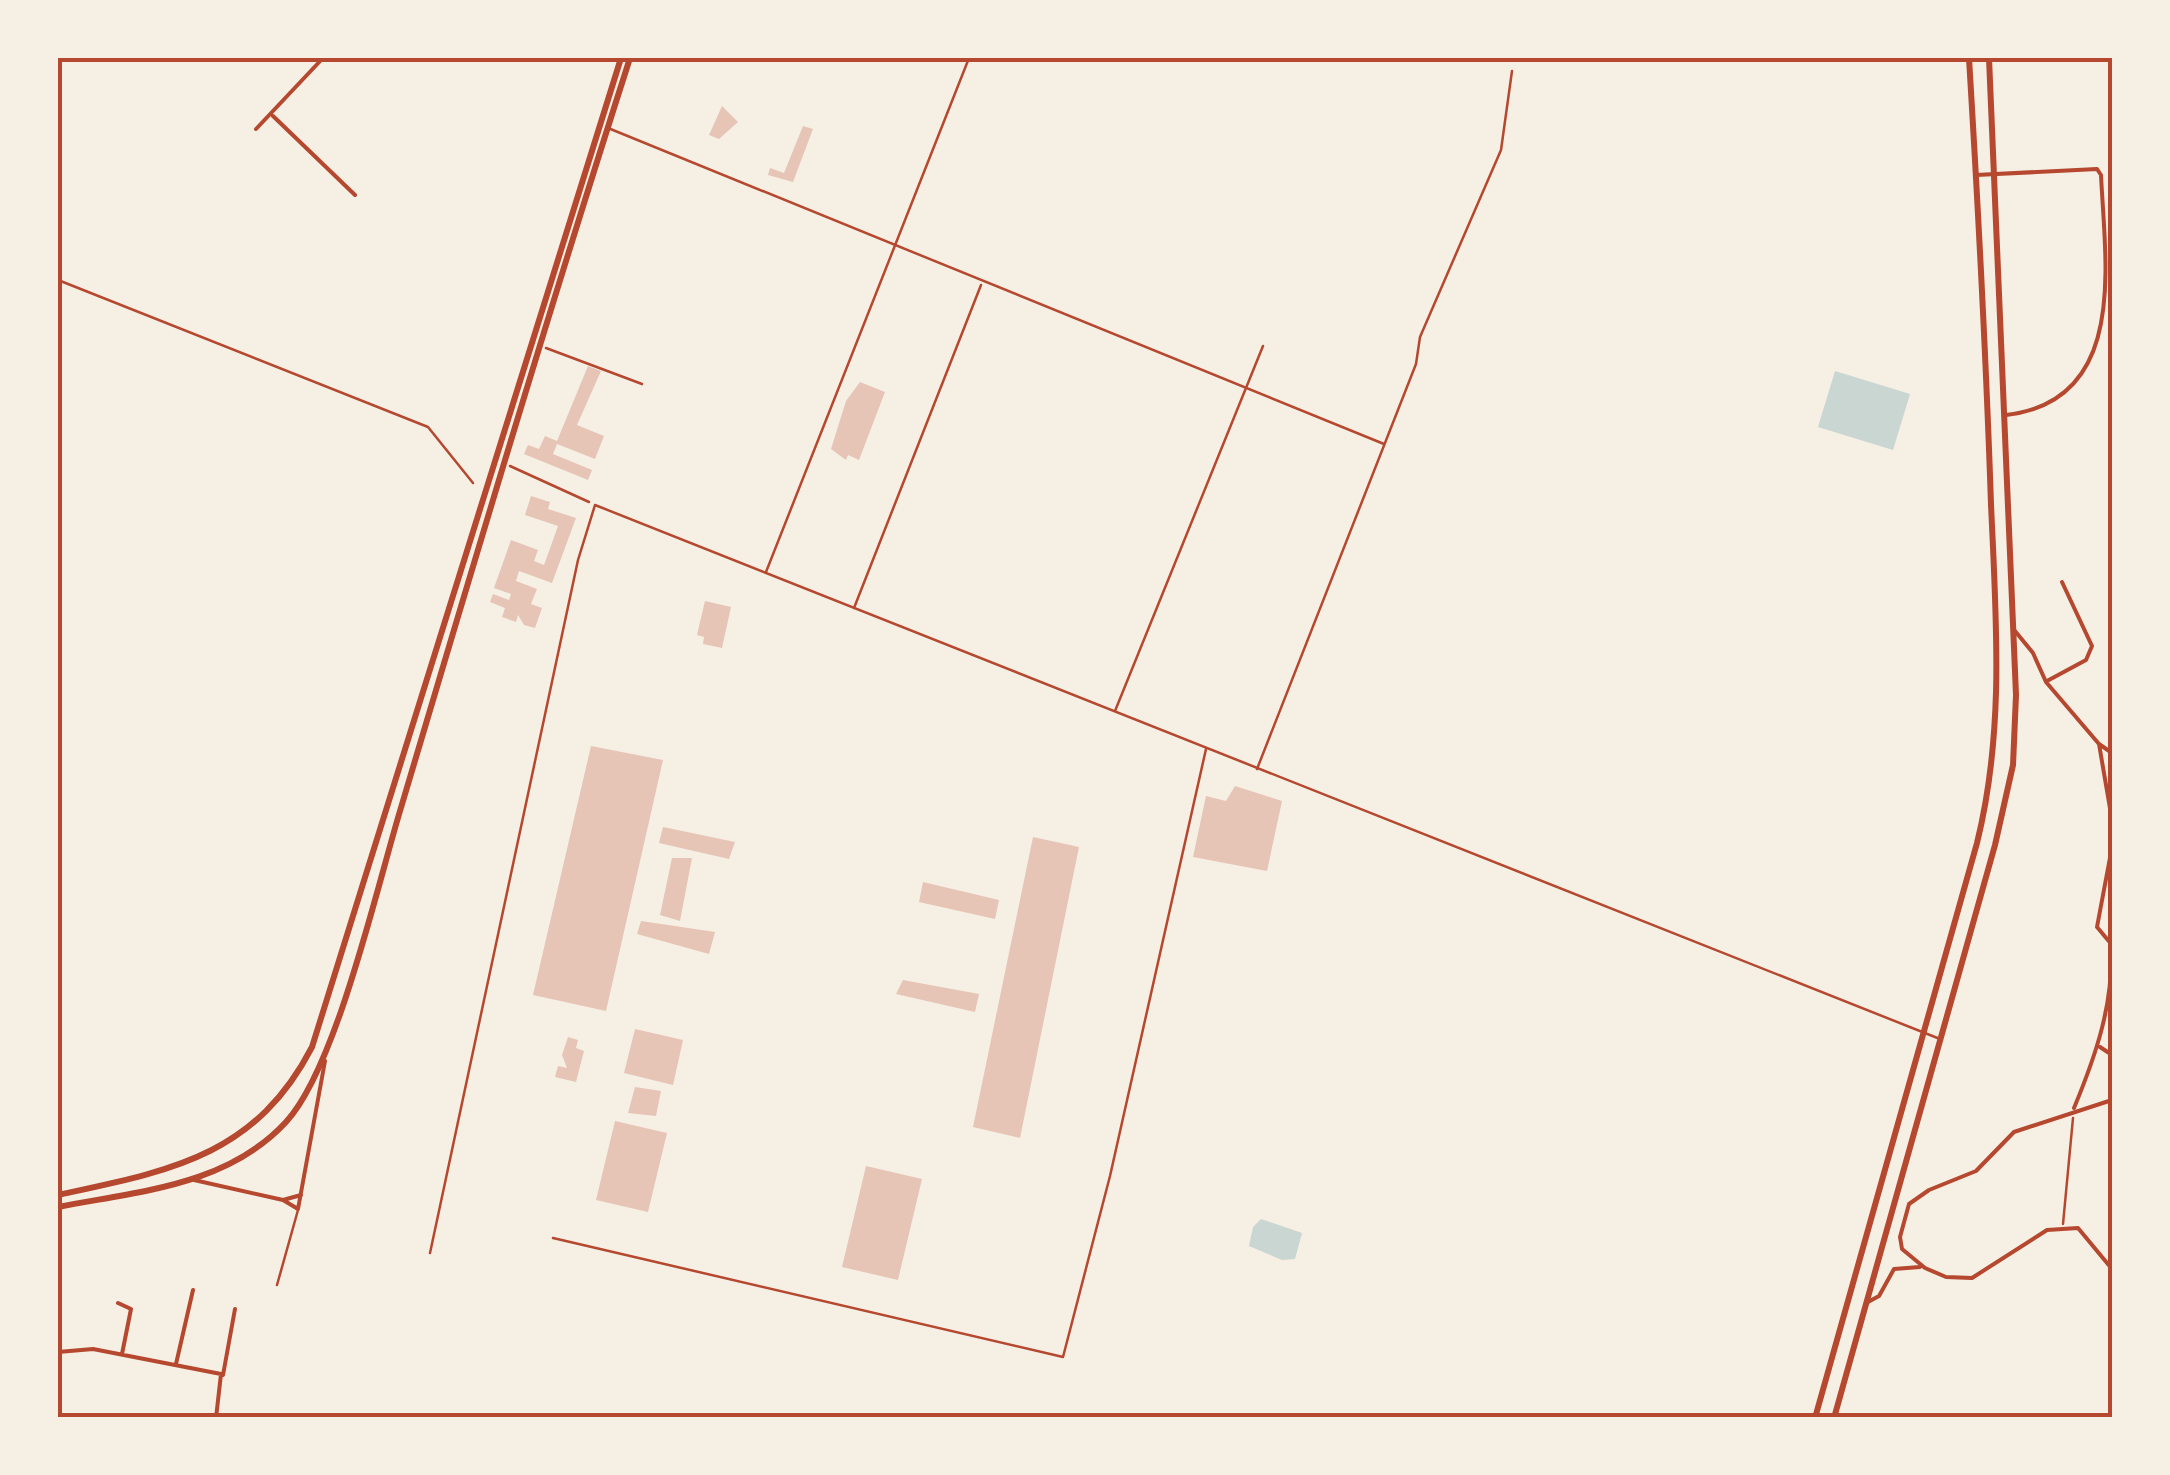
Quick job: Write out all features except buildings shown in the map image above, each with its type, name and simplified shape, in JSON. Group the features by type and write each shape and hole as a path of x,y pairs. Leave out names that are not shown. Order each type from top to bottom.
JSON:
{"main road":[{"path":"58,1195 184,1166 232,1141 270,1110 312,1048 621,58"},
{"path":"58,1207 194,1180 242,1160 273,1136 305,1097 324,1056 630,58"},
{"path":"1815,1418 1987,803 1998,722 1969,58"},
{"path":"1834,1418 2005,806 2016,728 1989,58"},
{"path":"312,1048 324,1056"},
{"path":"184,1166 194,1180"}],"street":[{"path":"256,129 273,116 323,58"},
{"path":"273,116 355,195"},
{"path":"1976,175 2100,171 2106,291 2100,340 2088,362 2054,400 2038,410 2006,415"},
{"path":"2046,682 2086,660 2092,646 2062,582"},
{"path":"2015,631 2033,652 2046,682 2099,744 2112,753"},
{"path":"2099,744 2112,820"},
{"path":"2074,1109 2100,1047 2112,970 2112,945 2097,927 2112,847"},
{"path":"2100,1047 2112,1055"},
{"path":"194,1180 283,1200 298,1209 325,1072 324,1056"},
{"path":"1924,1268 1902,1249 1900,1236 1909,1204 1930,1190 1976,1171 2014,1132 2074,1109 2112,1100"},
{"path":"283,1200 301,1195"},
{"path":"1895,1200 1909,1204"},
{"path":"1866,1304 1879,1296 1894,1269 1905,1265 1946,1277 1972,1278 2029,1240 2062,1226 2078,1228 2089,1237 2112,1270"},
{"path":"176,1364 192,1290"},
{"path":"118,1302 131,1309 122,1354"},
{"path":"216,1418 236,1309"},
{"path":"58,1352 86,1348 224,1376"}],"lane":[{"path":"765,574 969,58"},
{"path":"1257,769 1416,364 1420,337 1501,150 1512,71"},
{"path":"608,128 1384,444"},
{"path":"58,280 428,427 473,483"},
{"path":"853,609 982,282"},
{"path":"1114,713 1262,346"},
{"path":"430,1253 578,560 594,505 1940,1039"},
{"path":"553,1238 1063,1357 1110,1176 1206,749"},
{"path":"277,1286 298,1209"}],"path":[{"path":"540,346 642,384"},
{"path":"504,463 594,505"},
{"path":"2062,1226 2074,1109"}],"shaded area":[{"path":"1835,371 1910,394 1893,450 1818,427"},
{"path":"1261,1219 1302,1233 1295,1259 1282,1260 1249,1246 1253,1227"}]}
